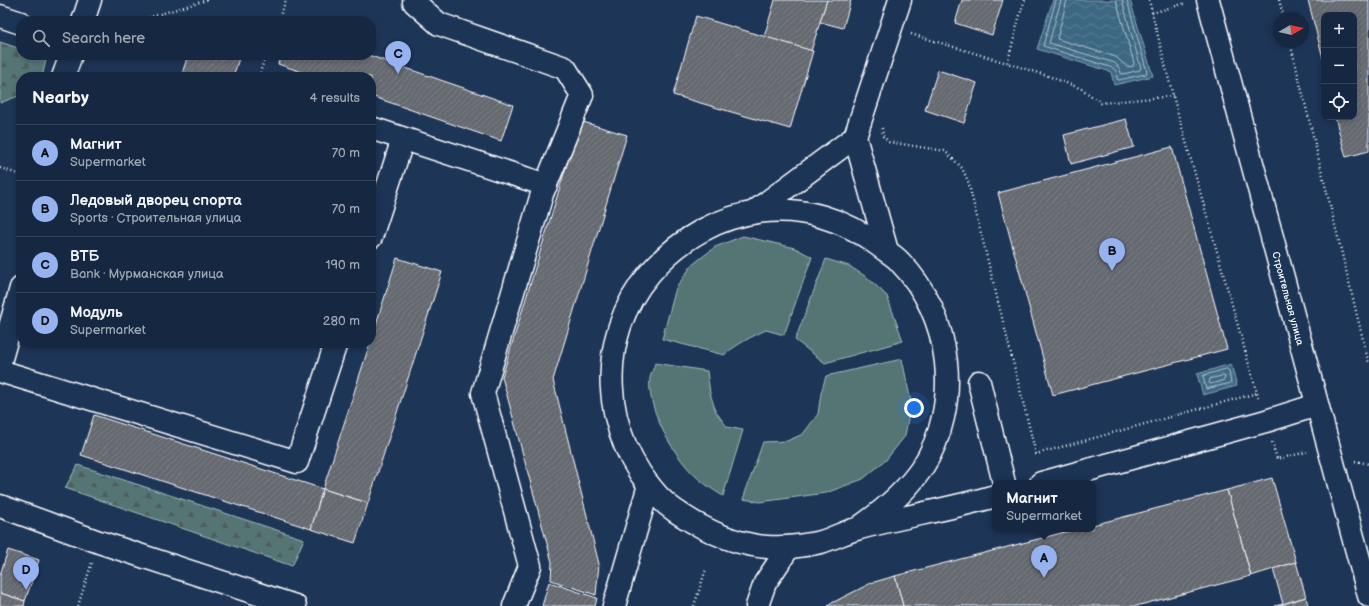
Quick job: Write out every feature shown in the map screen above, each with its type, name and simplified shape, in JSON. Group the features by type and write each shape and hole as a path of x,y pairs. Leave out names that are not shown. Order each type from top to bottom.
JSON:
{"street":[{"path":"85,16 90,0"},
{"path":"412,0 439,24 565,68 582,95 546,185 483,393 530,566 514,606"},
{"path":"887,252 855,137 900,0"},
{"name":"Строительная улица","path":"1199,1 1317,405 1369,596"},
{"path":"0,16 16,21"},
{"path":"65,72 69,60"},
{"path":"376,130 546,185"},
{"path":"754,212 855,137"},
{"path":"376,222 403,139"},
{"path":"857,529 885,509 897,498 921,470 930,455 942,423 947,388 945,352 942,335 936,319 920,287 899,260 870,238 839,222 807,212 754,212 736,216 702,229 674,248 638,288 627,308 617,335 611,370 611,388 617,422 622,439 638,471 660,498 673,509 704,529 719,536 752,545 789,547 822,541 857,529 992,497"},
{"path":"0,362 16,306"},
{"path":"0,371 297,462 334,348"},
{"path":"979,382 1003,480"},
{"path":"1052,480 1266,421 1317,405"},
{"path":"614,606 649,485"},
{"path":"0,506 99,542 296,606"},
{"path":"757,606 765,583 789,547"}],"path":[{"path":"154,16 207,0"},
{"path":"280,16 286,0"},
{"path":"1007,63 1019,14 1025,0"},
{"path":"1149,0 1173,96 1277,459 1303,452 1310,452 1332,458 1369,464"},
{"path":"1279,0 1282,12"},
{"path":"1152,13 1199,1"},
{"path":"909,41 913,27"},
{"path":"911,34 1051,77 1082,90 1101,103 1173,96"},
{"path":"1291,48 1369,364"},
{"path":"260,72 264,60"},
{"path":"882,127 884,136 889,142 945,151 962,168 965,174 1036,454 1257,393"},
{"path":"0,168 16,173"},
{"path":"78,606 99,542"},
{"path":"694,606 706,570"}],"green space":[{"path":"0,42 16,47 16,60 46,60 43,72 16,72 16,97 0,103"},
{"path":"743,236 795,248 812,257 784,335 766,330 744,341 724,355 662,339 676,288 692,265 715,247"},
{"path":"826,259 849,266 868,278 887,296 903,341 825,363 795,340"},
{"path":"902,359 911,402 905,436 886,460 863,479 826,493 760,502 743,499 763,442 787,441 803,434 818,414 821,393 826,376"},
{"path":"655,363 707,371 710,393 716,412 727,427 743,430 723,496 705,484 691,471 664,434 650,391 650,378"},
{"path":"78,465 304,539 292,566 65,488"}],"water":[{"path":"1053,0 1130,0 1153,76 1114,85 1111,72 1037,49"},
{"path":"1231,364 1237,386 1203,395 1197,374"}],"building":[{"path":"775,0 827,0 811,51 764,37"},
{"path":"827,0 851,0 843,28 820,22"},
{"path":"962,0 1003,0 992,35 955,23"},
{"path":"1308,0 1369,0 1369,151 1346,157 1336,120 1357,120 1357,12 1321,12 1321,50"},
{"path":"696,16 813,51 790,129 673,95"},
{"path":"376,58 513,105 501,141 376,98 376,72 301,72 278,64 279,60 376,60"},
{"path":"186,60 238,60 235,72 183,72"},
{"path":"938,70 977,83 964,123 925,110"},
{"path":"1126,119 1134,147 1071,164 1064,135"},
{"path":"580,121 627,135 553,380 599,564 596,595 551,580 552,562 502,377"},
{"path":"1172,147 1227,349 1053,395 998,193"},
{"path":"397,258 442,272 368,503 323,489 368,348 376,348 376,324"},
{"path":"94,415 323,489 311,529 81,455"},
{"path":"1272,478 1296,562 1251,576 1227,490"},
{"path":"323,489 368,503 355,543 311,529"},
{"path":"1227,490 1251,576 1136,606 903,606 895,576 1065,532 1096,532 1096,524"},
{"path":"8,550 39,560 25,601 0,593 0,575"},
{"path":"1296,562 1306,597 1283,604 1273,569"},
{"path":"895,576 903,606 828,606 871,583"},
{"path":"549,582 597,598 595,606 542,606"},
{"path":"0,593 25,601 24,606 0,606"},
{"path":"1306,597 1308,606 1275,606 1283,604"}],"place":[{"name":"ВТБ","path":"398,74"},
{"name":"Ледовый дворец спорта","path":"1112,271"},
{"name":"Магнит","path":"1044,578"},
{"name":"Модуль","path":"26,590"}]}
